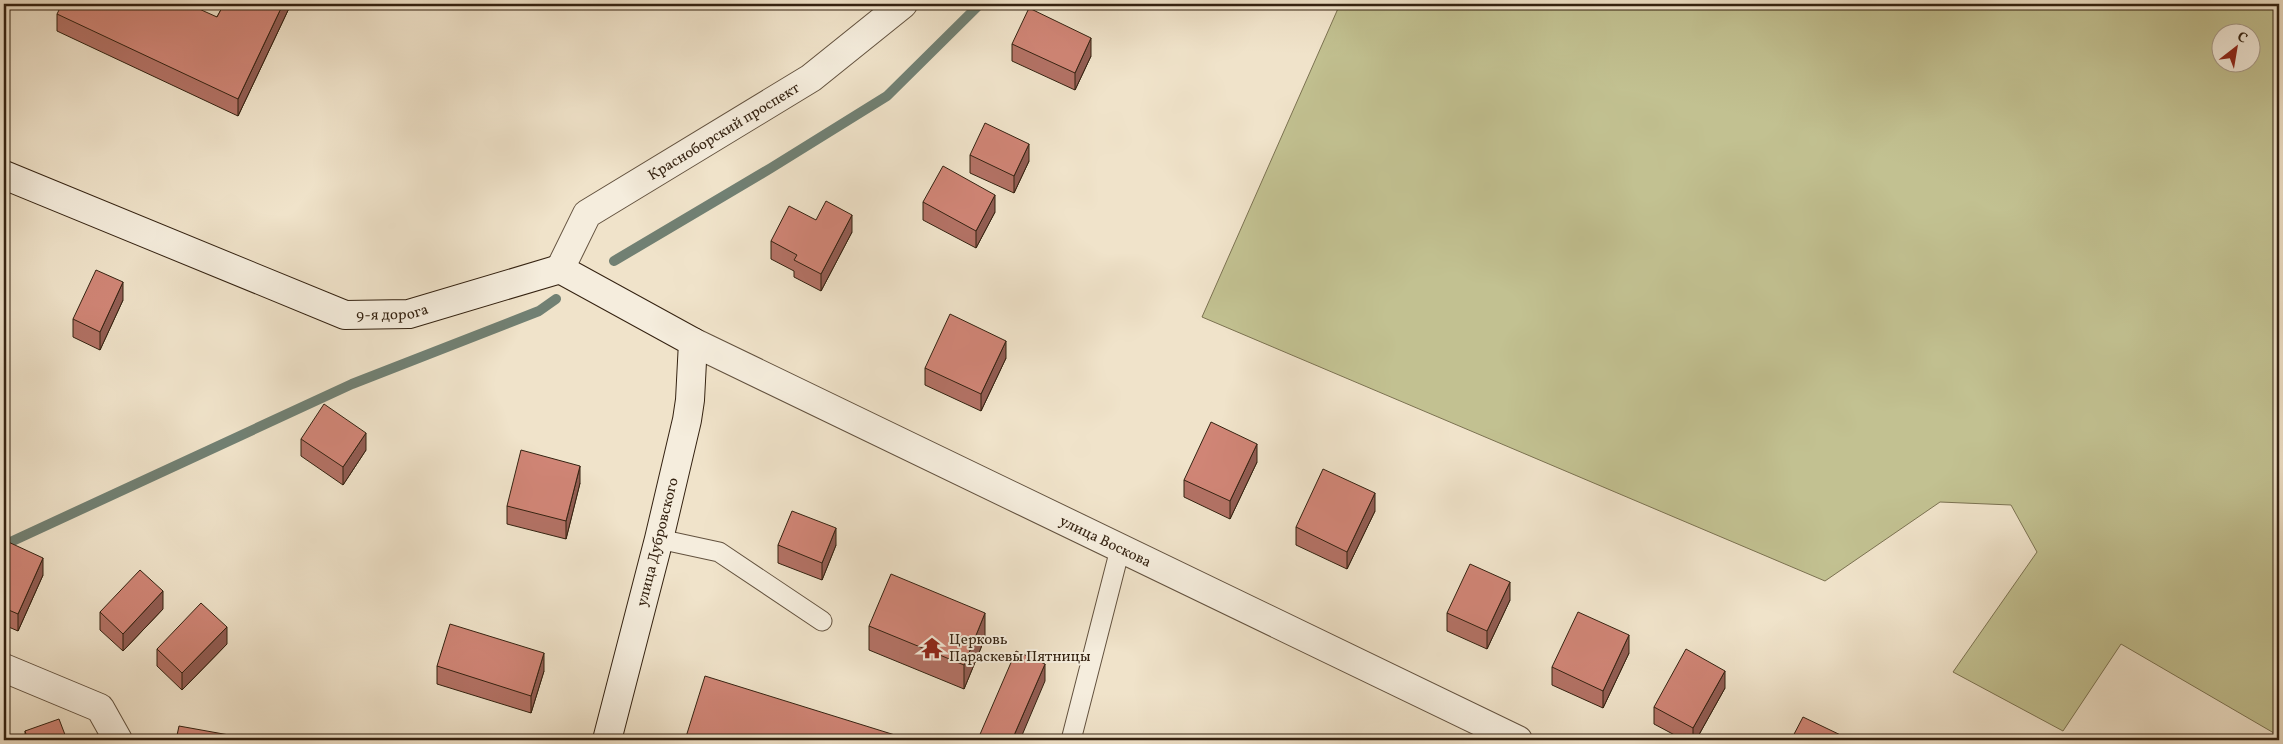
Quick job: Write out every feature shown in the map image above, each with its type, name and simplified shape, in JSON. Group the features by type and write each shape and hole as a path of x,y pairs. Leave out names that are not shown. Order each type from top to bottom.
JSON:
{"street":[{"name":"Красноборский проспект","path":"560,269 588,214 638,181 811,78 903,4"},
{"name":"9-я дорога","path":"4,175 345,315 409,314 560,269"},
{"path":"560,269 693,342"},
{"name":"улица Дубровского","path":"607,740 659,539 689,407 693,342"},
{"name":"улица Воскова","path":"693,342 1120,550 1518,740"},
{"path":"4,668 100,708 118,740"}],"lane":[{"path":"659,539 719,552 822,621"},
{"path":"1071,740 1120,550"}],"shaded area":[{"path":"1340,4 2279,4 2279,736 2121,644 2063,731 1953,672 2037,552 2011,505 1940,502 1825,581 1202,317"}],"building":[{"path":"62,4 188,4 217,17 224,4 283,4 238,99 57,14"},
{"path":"1029,8 1091,38 1075,73 1012,44"},
{"path":"985,123 1029,144 1014,176 970,155"},
{"path":"943,166 995,195 976,231 923,202"},
{"path":"826,201 852,215 821,274 794,260 797,255 771,241 789,206 816,220"},
{"path":"4,233 8,235 4,244"},
{"path":"96,270 123,282 100,332 73,319"},
{"path":"950,314 1006,341 981,394 925,368"},
{"path":"324,404 366,433 343,467 301,439"},
{"path":"1211,422 1257,444 1230,501 1184,480"},
{"path":"521,450 580,466 566,521 507,506"},
{"path":"1323,469 1375,493 1347,552 1296,527"},
{"path":"792,511 836,528 822,563 778,545"},
{"path":"4,540 43,558 18,614 4,608"},
{"path":"1470,564 1510,582 1487,631 1447,613"},
{"path":"140,570 163,591 123,634 100,612"},
{"path":"891,574 985,613 964,665 869,626"},
{"path":"201,603 227,627 182,673 157,649"},
{"path":"1578,612 1629,635 1603,691 1552,667"},
{"path":"450,624 544,653 531,696 437,666"},
{"path":"1686,649 1725,671 1693,728 1654,707"},
{"path":"1016,651 1045,664 1012,740 978,739"},
{"path":"705,676 911,740 685,740"},
{"path":"1803,717 1851,740 1791,740"},
{"path":"59,719 67,740 28,740 25,731"},
{"path":"179,726 229,735 228,740 176,740"}],"waterway":[{"path":"614,261 771,168 887,96 980,4"},
{"path":"4,545 352,384 539,311 556,299"}],"place":[{"name":"Церковь Параскевы Пятницы","path":"932,648"}]}
